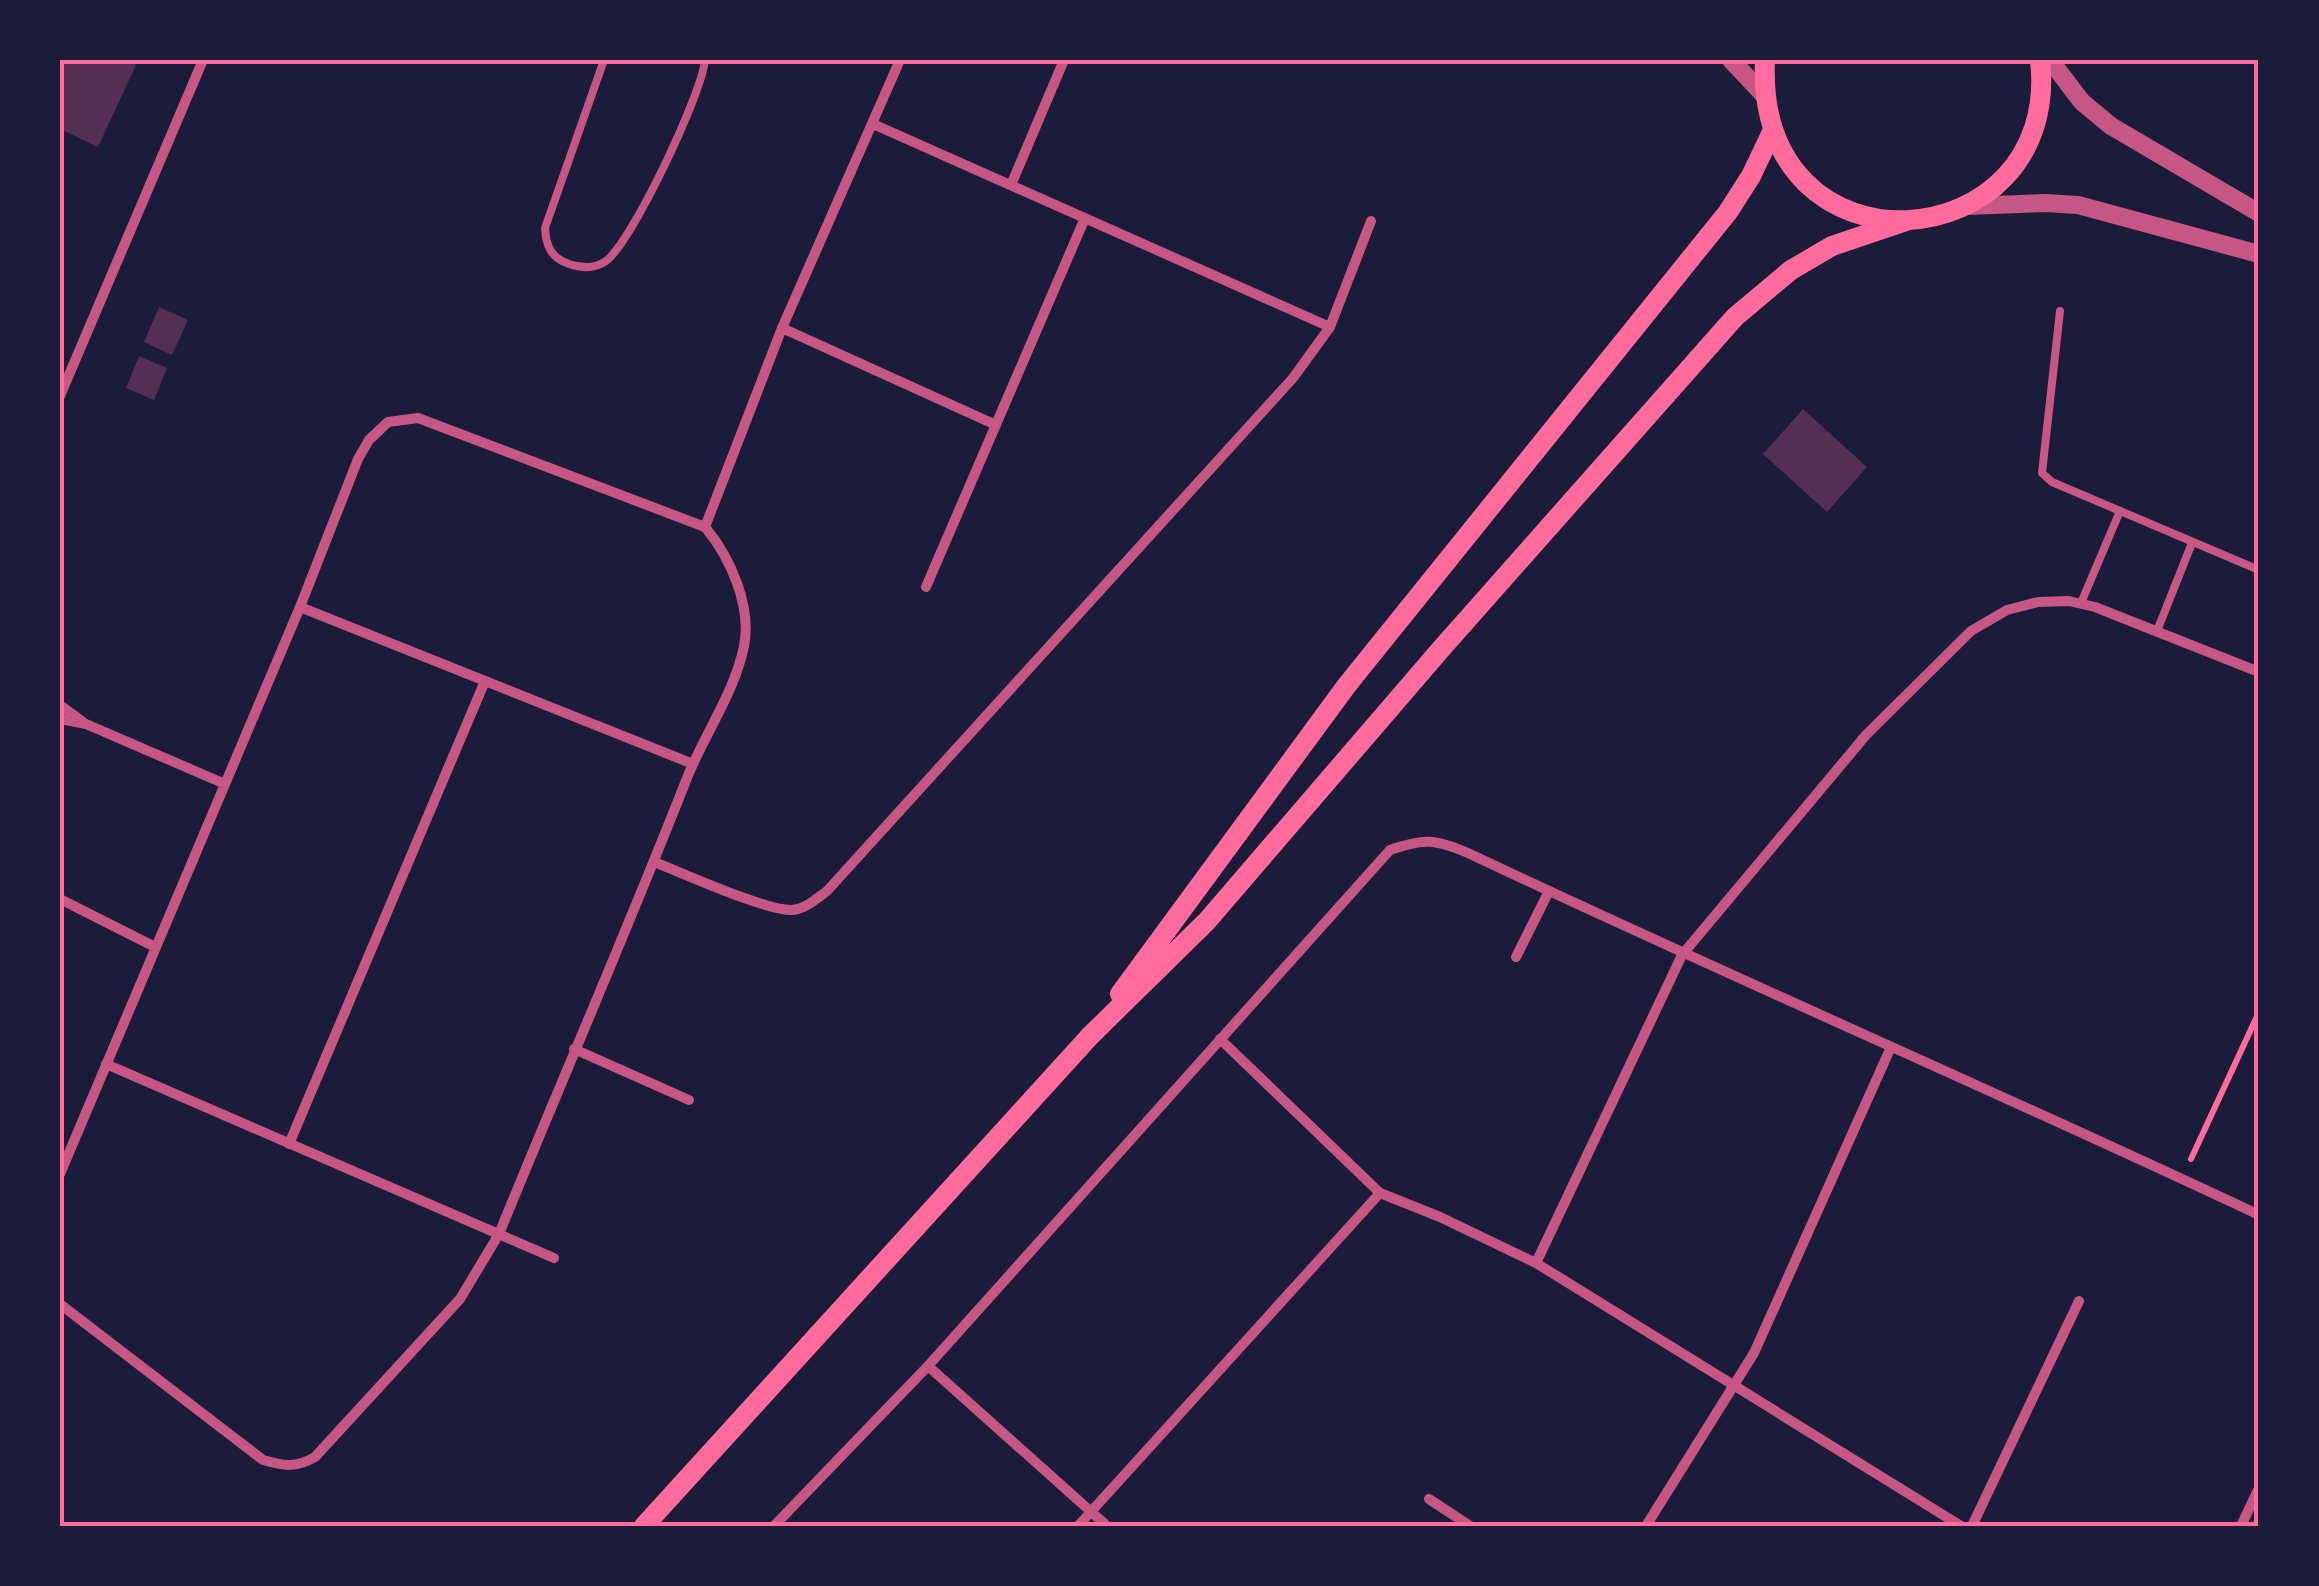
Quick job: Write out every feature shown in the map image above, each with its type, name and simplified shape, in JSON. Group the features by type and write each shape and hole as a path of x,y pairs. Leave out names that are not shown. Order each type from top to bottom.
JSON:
{"main road":[{"path":"1764,60 1763,94 1772,132 1793,169 1824,198 1864,216 1906,222"},
{"path":"644,1526 1090,1036 1207,920 1735,317 1790,270 1832,246 1906,222 1936,218 1965,206 1996,185 2021,156 2037,121 2043,84 2040,60"},
{"path":"1090,1036 1348,685 1728,212 1772,132"}],"street":[{"path":"62,394 203,60"},
{"path":"705,527 782,328 900,60"},
{"path":"1011,185 1064,60"},
{"path":"1731,60 1763,94"},
{"path":"2050,60 2082,102 2112,126 2259,213"},
{"path":"873,124 1330,327"},
{"path":"1965,206 2078,206 2259,254"},
{"path":"926,587 1085,218"},
{"path":"654,862 767,905 791,910 808,905 827,891 1292,378 1330,327 1372,222"},
{"path":"782,328 996,425"},
{"path":"60,1174 300,607 358,459 380,428 402,418 418,418 705,527 720,545 744,606 746,626 737,667 498,1234 460,1299 314,1457 302,1465 287,1467 263,1460 60,1304"},
{"path":"1536,1262 1682,954 1866,735 1970,631 2007,610 2038,602 2082,604 2259,672"},
{"path":"300,607 693,764"},
{"path":"289,1144 484,681"},
{"path":"60,705 86,724"},
{"path":"60,719 86,724 225,784"},
{"path":"774,1526 928,1366 1390,850 1416,841 1438,840 2259,1215"},
{"path":"1516,957 1549,891"},
{"path":"60,898 156,947"},
{"path":"1220,1039 1380,1193 1536,1262 1961,1526"},
{"path":"1646,1526 1754,1353 1892,1047"},
{"path":"574,1049 689,1100"},
{"path":"106,1064 554,1258"},
{"path":"60,1135 74,1141"},
{"path":"1078,1526 1380,1193"},
{"path":"1972,1526 2079,1301"},
{"path":"928,1366 1107,1526"},
{"path":"2241,1526 2259,1488"},
{"path":"1429,1499 1470,1526"}],"lane":[{"path":"604,60 546,228 549,248 556,258 587,268 601,265 619,248 686,122 705,60"},
{"path":"2060,311 2042,473 2052,482 2259,570"},
{"path":"2082,604 2120,511"},
{"path":"2156,631 2192,543"}],"path":[{"path":"2182,1178 2259,1012"}],"building":[{"path":"60,60 125,60 136,65 98,147 60,129"},
{"path":"159,307 188,320 172,355 144,342"},
{"path":"139,356 167,368 154,400 126,388"},
{"path":"1803,409 1867,467 1827,512 1763,454"}]}
